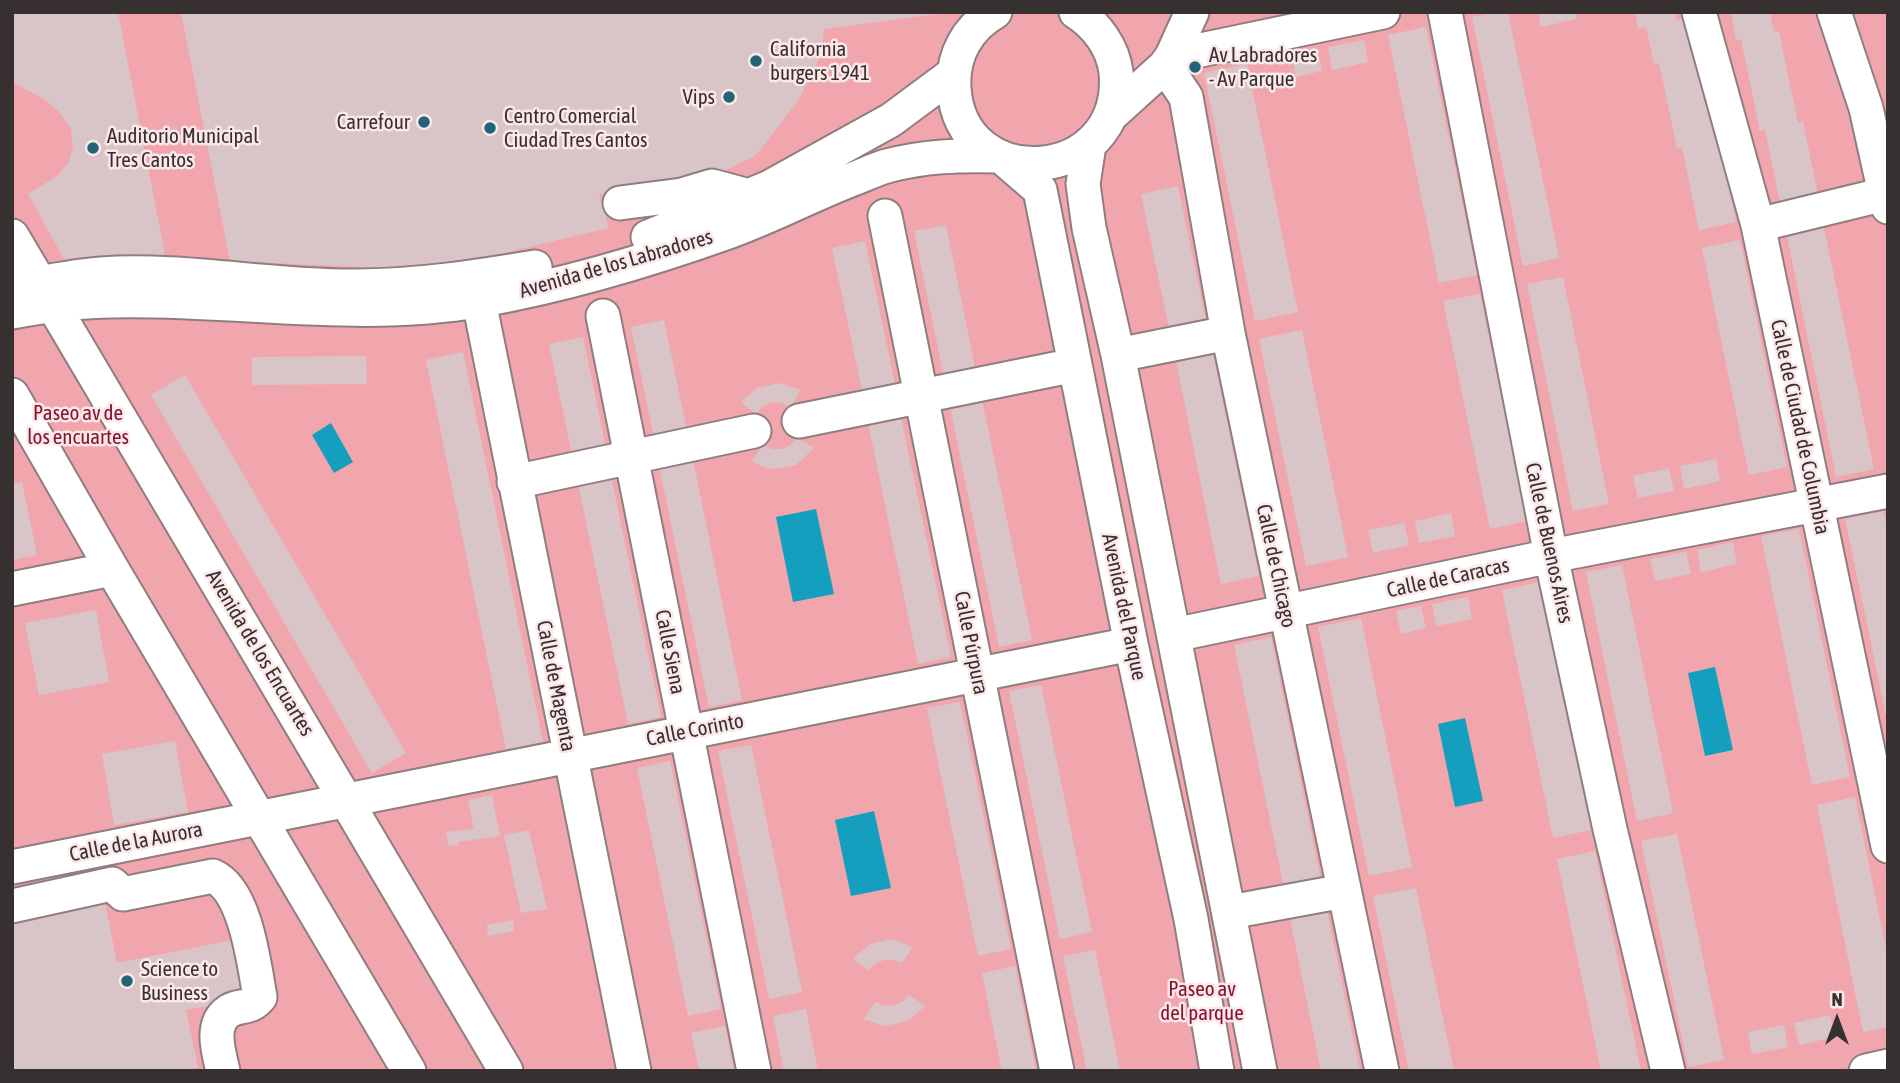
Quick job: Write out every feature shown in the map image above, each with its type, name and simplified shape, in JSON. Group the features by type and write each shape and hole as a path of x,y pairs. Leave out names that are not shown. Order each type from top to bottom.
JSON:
{"street":[{"path":"953,74 958,53 955,28 995,12"},
{"path":"1111,115 1169,60 1192,12"},
{"path":"1169,60 1383,12"},
{"name":"Calle de Buenos Aires","path":"1445,12 1551,556 1610,830 1668,1071"},
{"name":"Calle de Ciudad de Columbia","path":"1699,12 1758,225 1816,505 1881,779 1888,846"},
{"path":"1758,225 1886,200 1877,106 1834,12"},
{"path":"1086,14 1104,38 1115,62 1117,89 1111,115 1102,131 1089,145"},
{"name":"Calle de Chicago","path":"1169,60 1186,97 1228,333 1382,1071"},
{"name":"Avenida del Parque","path":"953,74 955,101 964,125 981,145 1040,190 1131,644 1191,919 1217,1071"},
{"name":"Avenida de los Labradores","path":"12,312 35,292 102,274 174,275 258,283 355,286 474,278 540,267 638,241 770,187 891,120 953,74"},
{"name":"Avenida del Parque","path":"1089,145 1083,184 1089,228 1118,355 1260,1071"},
{"name":"Avenida de los Labradores","path":"35,292 125,301 354,310 414,308 479,301 558,285 650,258 733,230 806,197 886,166 948,155 1001,158 1026,165 1049,164 1070,157 1089,145"},
{"path":"620,203 682,195 712,186 749,196"},
{"name":"Calle Púrpura","path":"885,216 1057,1071"},
{"name":"Avenida de los Encuartes","path":"12,236 35,292 347,800 506,1071"},
{"name":"Calle de Magenta","path":"479,301 634,1071"},
{"name":"Calle Siena","path":"603,316 754,1071"},
{"path":"1118,355 1228,333"},
{"path":"799,421 1075,365"},
{"path":"12,395 409,1071"},
{"path":"514,482 754,431"},
{"name":"Calle de Caracas","path":"1174,635 1551,556 1888,491"},
{"path":"12,589 52,568 112,569"},
{"name":"Calle Corinto","path":"260,818 1131,644"},
{"name":"Calle de la Aurora","path":"12,867 260,818"},
{"path":"12,906 112,884 123,894 213,876 222,880 244,919 260,998 253,1005 229,1012 219,1024 216,1035 223,1071"},
{"path":"1230,912 1344,891"},
{"path":"1866,1071 1888,1066"}],"green space":[{"path":"12,12 1888,12 1888,1071 12,1071"}],"water":[{"path":"331,423 353,462 334,473 312,435"},
{"path":"816,509 834,594 793,602 776,517"},
{"path":"1715,667 1733,750 1705,756 1688,673"},
{"path":"1465,718 1483,801 1455,807 1438,724"},
{"path":"874,811 891,888 851,896 835,820"}],"building":[{"path":"12,12 118,12 165,255 64,259 28,194 57,176 69,162 73,147 71,128 44,99 12,82"},
{"name":"Centro Comercial Ciudad Tres Cantos","path":"181,12 939,14 824,29 821,55 798,101 756,155 701,183 599,194 609,228 478,259 380,268 230,261"},
{"path":"1508,12 1559,258 1523,266 1472,17"},
{"path":"1538,12 1575,12 1577,19 1541,27"},
{"path":"1635,12 1675,12 1676,20 1684,19 1692,57 1697,56 1715,141 1719,140 1736,222 1699,230 1682,147 1677,148 1659,63 1654,64 1646,27 1638,28"},
{"path":"1731,12 1770,12 1774,32 1779,31 1798,123 1803,122 1820,205 1782,212 1765,130 1760,131 1741,39 1736,40"},
{"path":"1426,27 1477,275 1439,283 1388,35"},
{"path":"1364,40 1368,62 1332,70 1328,47"},
{"path":"1317,49 1322,71 1296,77 1291,55"},
{"path":"1247,64 1298,312 1255,321 1204,73"},
{"path":"1178,186 1208,331 1171,338 1141,194"},
{"path":"1823,223 1874,469 1836,477 1786,231"},
{"path":"946,225 977,377 945,383 914,231"},
{"path":"1740,240 1787,467 1749,475 1702,248"},
{"path":"865,241 897,393 864,400 832,248"},
{"path":"1563,277 1609,504 1573,511 1527,284"},
{"path":"1480,294 1527,521 1490,529 1443,301"},
{"path":"664,320 688,436 655,443 631,327"},
{"path":"1302,330 1348,557 1306,566 1259,339"},
{"path":"583,337 607,453 573,460 549,344"},
{"path":"1212,349 1259,576 1221,584 1175,356"},
{"path":"463,352 543,742 506,749 426,360"},
{"path":"366,356 367,384 252,385 252,357"},
{"path":"185,375 406,753 372,773 151,395"},
{"path":"779,383 800,390 791,407 772,402 756,414 741,402 757,388"},
{"path":"981,395 1032,640 999,647 949,401"},
{"path":"900,412 951,657 918,664 867,418"},
{"path":"797,438 814,448 796,465 774,469 752,461 763,445 781,449"},
{"path":"692,455 742,700 709,707 658,461"},
{"path":"1716,459 1720,481 1684,489 1680,466"},
{"path":"1669,468 1674,491 1638,498 1633,476"},
{"path":"610,471 661,717 628,724 577,478"},
{"path":"22,482 37,555 12,560 12,484"},
{"path":"1883,511 1888,534 1887,720 1845,519"},
{"path":"1451,513 1455,536 1419,543 1415,521"},
{"path":"1404,523 1409,545 1373,553 1368,530"},
{"path":"1799,529 1850,777 1812,785 1761,536"},
{"path":"1733,542 1737,564 1701,572 1697,550"},
{"path":"1686,552 1691,574 1655,581 1650,559"},
{"path":"1622,565 1673,813 1637,821 1586,572"},
{"path":"1540,582 1591,830 1553,838 1502,590"},
{"path":"1468,597 1472,619 1436,626 1432,604"},
{"path":"1421,606 1426,628 1401,634 1396,611"},
{"path":"96,610 109,682 39,695 25,623"},
{"path":"1361,618 1412,867 1369,876 1318,627"},
{"path":"1271,637 1322,885 1285,893 1234,645"},
{"path":"1041,685 1092,932 1060,939 1009,691"},
{"path":"960,702 1011,949 978,956 927,708"},
{"path":"175,741 188,812 114,825 102,754"},
{"path":"751,745 802,992 769,999 718,751"},
{"path":"670,761 721,1009 688,1016 637,768"},
{"path":"492,795 500,836 458,842 459,845 449,846 446,832 474,829 468,800"},
{"path":"1855,797 1888,959 1888,1027 1863,1032 1817,805"},
{"path":"529,830 547,909 521,913 504,835"},
{"path":"1677,834 1724,1060 1688,1067 1641,841"},
{"path":"1595,851 1641,1071 1601,1071 1557,859"},
{"path":"1416,888 1454,1071 1409,1071 1373,896"},
{"name":"Science to Business","path":"105,903 117,963 233,940 245,999 186,1010 198,1067 181,1071 12,1071 12,921"},
{"path":"1326,906 1360,1071 1321,1071 1289,914"},
{"path":"513,920 514,931 488,936 487,925"},
{"path":"892,939 913,947 902,963 884,960 869,970 853,959 870,944"},
{"path":"1095,950 1120,1071 1087,1071 1063,956"},
{"path":"1015,966 1036,1071 1002,1071 982,973"},
{"path":"909,995 925,1006 908,1021 885,1026 864,1019 875,1002 893,1006"},
{"path":"806,1009 818,1071 784,1071 773,1016"},
{"path":"1830,1015 1835,1037 1799,1045 1794,1023"},
{"path":"1784,1025 1788,1047 1752,1054 1748,1032"},
{"path":"725,1026 734,1071 699,1071 691,1033"}],"place":[{"name":"California burgers 1941","path":"756,61"},
{"name":"Av Labradores - Av Parque","path":"1195,67"},
{"name":"Vips","path":"729,97"},
{"name":"Carrefour","path":"424,122"},
{"name":"Centro Comercial Ciudad Tres Cantos","path":"490,128"},
{"name":"Auditorio Municipal Tres Cantos","path":"93,148"},
{"name":"Science to Business","path":"127,981"}],"park label":[{"name":"Paseo av de los encuartes","path":"78,425"},
{"name":"Paseo av del parque","path":"1202,1001"}]}
